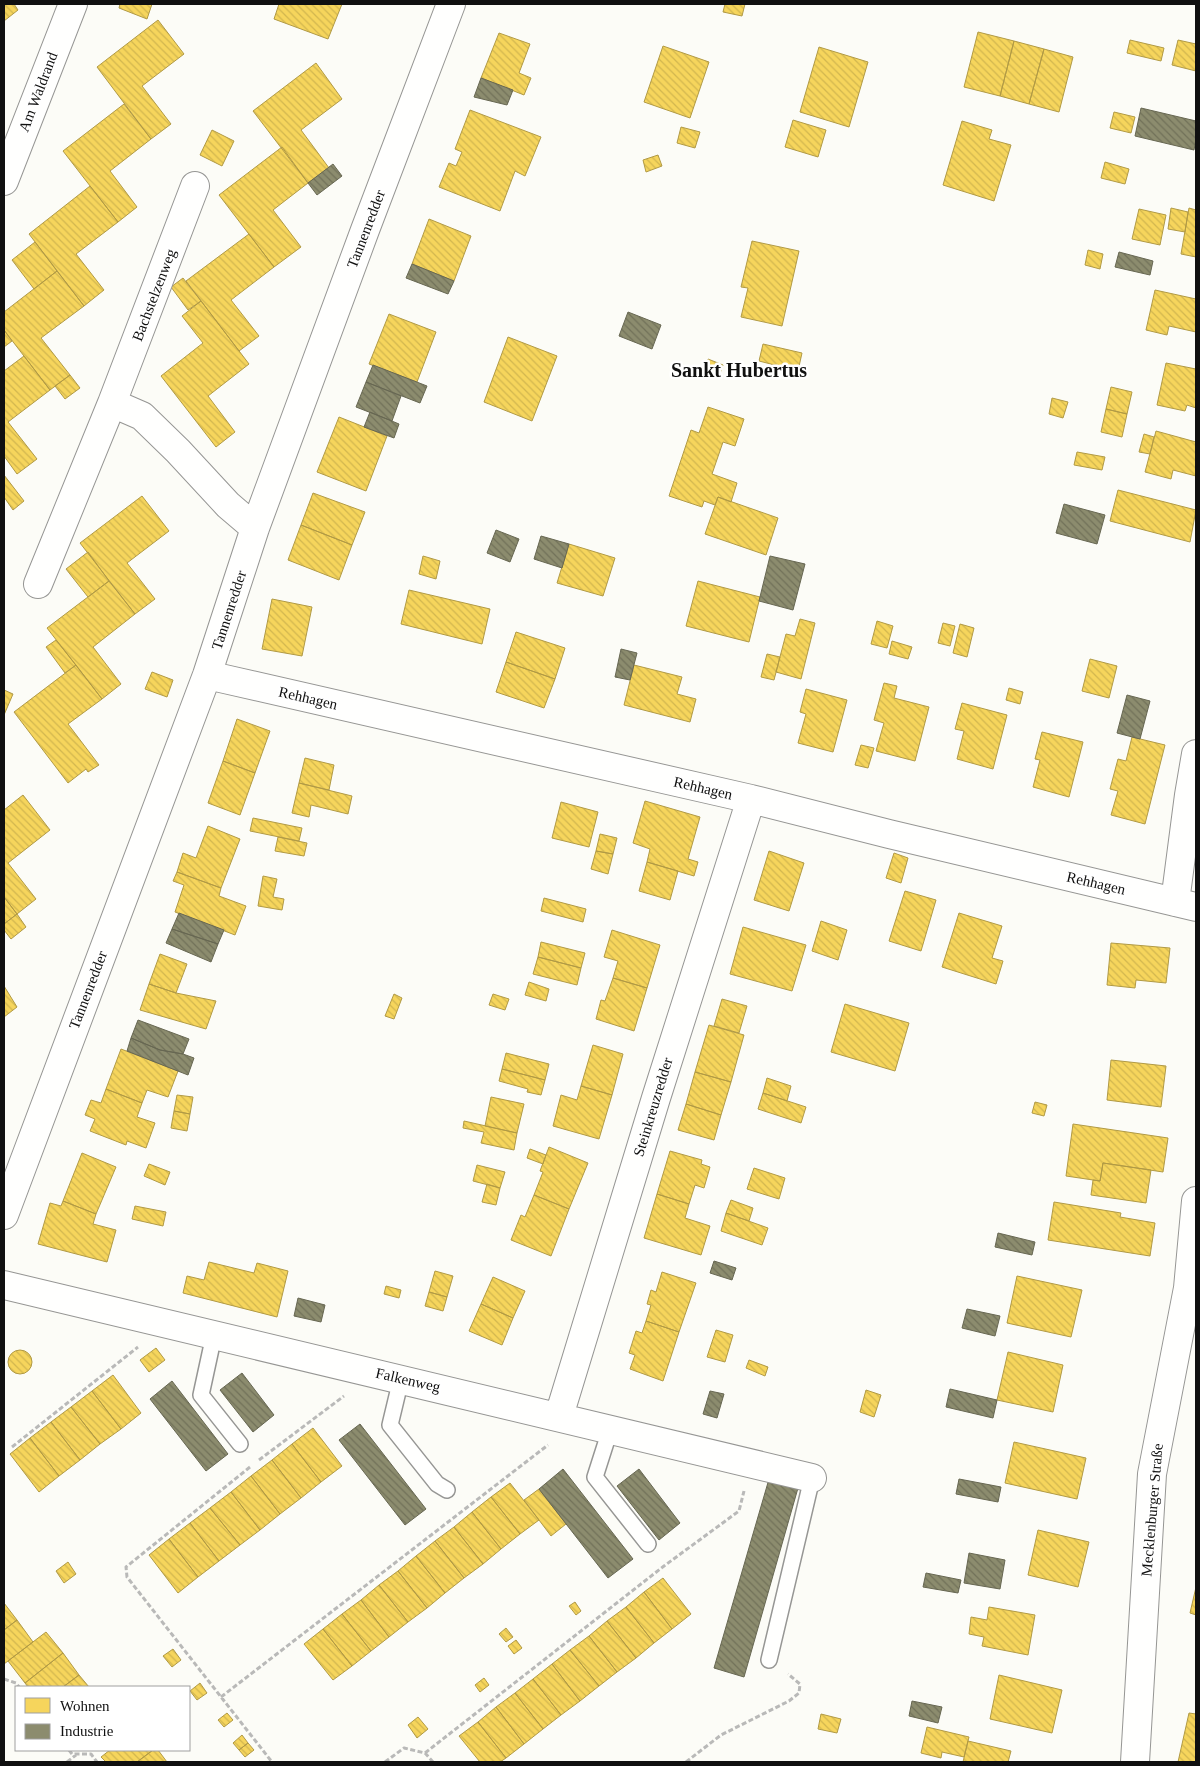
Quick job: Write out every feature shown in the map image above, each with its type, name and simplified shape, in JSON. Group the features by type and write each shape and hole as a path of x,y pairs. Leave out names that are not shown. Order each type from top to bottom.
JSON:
{"street":[{"name":"Am Waldrand","path":"4,181 73,4"},
{"name":"Tannenredder","path":"5,1205 208,675 255,528 451,4"},
{"name":"Bachstelzenweg","path":"38,584 112,403 195,186"},
{"path":"112,403 142,416 178,451 228,505 255,528"},
{"name":"Rehhagen","path":"208,675 751,799 1185,905"},
{"path":"1185,905 1189,795 1196,754"},
{"name":"Steinkreuzredder","path":"569,1419 656,1098 751,799"},
{"name":"Mecklenburger Straße","path":"1135,1762 1152,1474 1188,1288 1196,1201"},
{"name":"Falkenweg","path":"4,1285 812,1478"}],"lane":[{"path":"214,1335 201,1395 240,1444"},
{"path":"401,1379 390,1425 437,1484 447,1490"},
{"path":"610,1430 595,1477 648,1544"},
{"path":"769,1660 812,1478"}],"path":[{"path":"12,1446 168,1323"},
{"path":"272,1762 127,1577 126,1567 256,1463 351,1391 353,1367"},
{"path":"221,1697 569,1419"},
{"path":"425,1753 664,1566 739,1511 750,1464"},
{"path":"686,1762 721,1735 789,1701 799,1692 800,1684 769,1660"},
{"path":"4,1679 16,1683 18,1686"},
{"path":"385,1762 404,1748 425,1753 433,1762"},
{"path":"70,1751 72,1754 91,1754 97,1762"},
{"path":"67,1762 77,1754"}],"building: Wohnen":[{"path":"4,4 14,4 18,10 4,21"},
{"path":"120,4 152,4 147,19 119,8"},
{"path":"279,4 342,4 328,39 274,19"},
{"path":"725,4 745,4 742,16 723,12"},
{"path":"158,20 184,54 142,86 171,124 151,139 97,67"},
{"path":"978,32 1014,41 1000,96 964,87"},
{"path":"499,33 530,44 519,73 531,78 524,95 481,78"},
{"path":"1130,40 1164,48 1161,61 1127,53"},
{"path":"1178,40 1196,44 1196,71 1172,65"},
{"path":"1014,41 1044,49 1029,104 1000,96"},
{"path":"663,46 709,62 690,118 644,102"},
{"path":"819,47 868,62 849,127 800,112"},
{"path":"1044,49 1073,57 1059,112 1029,104"},
{"path":"316,63 342,99 301,130 329,168 308,183 253,111"},
{"path":"124,104 151,139 110,171 137,207 118,222 63,151"},
{"path":"470,110 541,137 525,176 515,171 500,211 439,187 449,163 456,166 462,152 455,149"},
{"path":"1114,112 1135,117 1131,133 1110,128"},
{"path":"793,120 826,130 818,157 785,147"},
{"path":"962,121 992,130 989,139 1011,145 994,201 943,185"},
{"path":"681,127 700,132 695,148 677,143"},
{"path":"212,130 234,141 222,166 200,155"},
{"path":"282,147 308,183 273,210 301,247 274,267 219,195"},
{"path":"658,155 662,166 646,172 643,160"},
{"path":"1105,162 1129,169 1125,184 1101,178"},
{"path":"90,186 118,222 76,254 104,290 84,306 29,234"},
{"path":"1171,208 1188,212 1185,232 1168,229"},
{"path":"1189,208 1196,210 1196,257 1181,254"},
{"path":"1139,209 1166,215 1160,245 1132,239"},
{"path":"429,219 471,236 454,281 412,264"},
{"path":"249,234 274,267 231,300 259,336 239,351 186,281"},
{"path":"752,241 799,251 782,326 741,317 748,288 741,287"},
{"path":"35,242 57,271 34,289 12,260"},
{"path":"1088,250 1103,254 1100,269 1085,265"},
{"path":"57,271 84,306 41,338 70,375 50,390 4,330 4,312"},
{"path":"183,278 201,301 188,310 171,287"},
{"path":"1155,290 1196,299 1196,332 1169,326 1167,335 1146,330"},
{"path":"201,301 249,364 208,396 235,432 216,447 161,376 203,343 182,316"},
{"path":"389,314 436,332 417,382 369,364"},
{"path":"4,330 12,341 4,347"},
{"path":"508,337 557,356 532,421 484,402"},
{"path":"763,344 802,353 798,371 759,361"},
{"path":"24,356 50,390 8,422 37,459 17,474 4,456 4,371"},
{"path":"708,359 723,365 719,376 704,372"},
{"path":"1166,363 1196,369 1196,408 1187,405 1185,411 1157,405"},
{"path":"70,375 80,388 65,399 55,386"},
{"path":"1111,387 1132,392 1127,414 1106,409"},
{"path":"1052,398 1068,402 1063,418 1049,414"},
{"path":"708,407 744,419 735,446 723,442 712,474 737,483 731,502 718,497 715,505 704,501 702,507 669,496 691,430 699,433"},
{"path":"1106,409 1127,414 1122,437 1101,432"},
{"path":"339,417 387,436 366,491 317,472"},
{"path":"1156,431 1196,442 1196,476 1173,470 1171,479 1145,472"},
{"path":"1144,434 1154,437 1150,454 1139,452"},
{"path":"1077,452 1105,457 1102,470 1074,465"},
{"path":"4,475 24,501 13,510 4,497"},
{"path":"1118,490 1196,510 1190,542 1110,521"},
{"path":"313,493 365,512 352,545 301,525"},
{"path":"142,496 169,531 127,563 155,599 135,614 80,543"},
{"path":"718,497 778,518 766,555 705,534"},
{"path":"301,525 352,545 339,580 288,560"},
{"path":"569,544 615,558 603,596 557,583"},
{"path":"88,552 109,581 88,597 66,569"},
{"path":"423,556 440,561 436,579 419,574"},
{"path":"109,581 135,614 93,647 121,684 102,699 47,628"},
{"path":"698,581 760,597 749,642 686,626"},
{"path":"409,590 490,609 482,644 401,624"},
{"path":"272,599 312,607 302,656 262,649"},
{"path":"800,619 815,623 801,679 776,672 786,634 795,636"},
{"path":"877,621 893,626 887,648 871,644"},
{"path":"943,623 955,626 950,646 938,643"},
{"path":"960,624 974,628 967,657 953,653"},
{"path":"516,632 565,648 555,679 506,662"},
{"path":"56,640 76,665 65,673 46,647"},
{"path":"892,641 912,647 908,659 889,654"},
{"path":"767,654 780,657 774,680 761,677"},
{"path":"1090,659 1117,666 1109,698 1082,691"},
{"path":"506,662 555,679 544,708 496,692"},
{"path":"76,665 102,699 68,724 99,765 88,772 86,769 68,783 14,712"},
{"path":"634,665 682,677 677,694 696,699 690,722 624,705"},
{"path":"152,672 173,680 167,697 145,689"},
{"path":"884,683 897,686 894,698 929,707 915,761 876,751 884,723 874,720"},
{"path":"1009,688 1023,692 1020,704 1006,700"},
{"path":"806,689 847,700 833,752 798,743 806,714 800,712"},
{"path":"4,690 13,694 4,715"},
{"path":"962,703 1007,715 993,769 957,759 964,731 955,729"},
{"path":"237,719 270,731 255,773 223,761"},
{"path":"1042,732 1083,742 1069,797 1033,787 1040,760 1035,759"},
{"path":"1132,737 1165,745 1145,824 1111,815 1118,791 1110,789 1118,759 1126,761"},
{"path":"861,745 874,748 868,768 855,765"},
{"path":"305,758 334,765 329,790 299,783"},
{"path":"223,761 255,773 240,815 208,803"},
{"path":"299,783 352,796 348,814 311,805 309,817 292,813"},
{"path":"23,795 50,830 8,863 36,899 17,914 4,897 4,810"},
{"path":"645,801 700,817 688,859 698,862 694,876 647,862 650,849 633,843"},
{"path":"561,802 598,812 589,847 552,838"},
{"path":"253,818 302,828 299,841 250,831"},
{"path":"208,826 240,839 221,888 177,872 183,853 196,858"},
{"path":"600,834 617,838 613,854 596,851"},
{"path":"278,837 307,843 304,856 275,851"},
{"path":"596,851 613,854 608,874 591,869"},
{"path":"769,851 804,863 789,911 754,900"},
{"path":"894,853 908,858 901,883 886,878"},
{"path":"647,862 678,871 670,900 639,891"},
{"path":"177,872 221,888 219,896 246,906 235,935 175,912 184,885 173,881"},
{"path":"263,876 277,879 273,897 284,899 282,910 258,906"},
{"path":"905,891 936,900 921,951 889,941"},
{"path":"4,897 17,914 4,924"},
{"path":"544,898 586,909 583,922 541,911"},
{"path":"959,913 1002,926 992,958 1003,961 996,984 942,967"},
{"path":"17,914 26,927 11,939 4,930 4,924"},
{"path":"821,921 847,930 838,960 812,951"},
{"path":"743,927 806,945 792,991 730,974"},
{"path":"612,930 660,945 647,988 613,978 618,961 604,957"},
{"path":"541,942 585,953 581,968 538,957"},
{"path":"1111,943 1170,948 1166,983 1136,980 1135,988 1107,985"},
{"path":"160,954 187,964 176,993 149,984"},
{"path":"538,957 581,968 577,985 533,974"},
{"path":"613,978 647,988 634,1031 596,1019 601,1000 605,1001"},
{"path":"529,982 549,989 546,1001 525,995"},
{"path":"149,984 176,993 216,1001 206,1029 140,1010"},
{"path":"4,986 17,1007 4,1017"},
{"path":"394,994 402,998 394,1019 385,1016"},
{"path":"493,994 509,999 505,1010 489,1005"},
{"path":"722,999 747,1006 739,1033 714,1026"},
{"path":"845,1004 909,1023 895,1071 831,1052"},
{"path":"709,1025 744,1035 731,1082 695,1072"},
{"path":"593,1045 623,1054 612,1095 581,1086"},
{"path":"121,1049 178,1071 168,1097 147,1090 142,1103 106,1089"},
{"path":"506,1053 549,1064 545,1080 502,1069"},
{"path":"1111,1060 1166,1066 1161,1107 1107,1100"},
{"path":"502,1069 545,1080 541,1095 527,1092 528,1089 499,1081"},
{"path":"695,1072 731,1082 721,1115 686,1104"},
{"path":"767,1078 791,1086 787,1101 763,1093"},
{"path":"581,1086 612,1095 599,1139 553,1126 561,1095 577,1100"},
{"path":"106,1089 142,1103 137,1117 155,1123 146,1148 127,1141 126,1145 90,1131 95,1119 85,1115 91,1100 101,1103"},
{"path":"763,1093 806,1107 801,1123 758,1109"},
{"path":"177,1095 193,1097 190,1114 174,1111"},
{"path":"491,1097 524,1104 517,1133 485,1126"},
{"path":"1035,1102 1047,1105 1044,1116 1032,1113"},
{"path":"686,1104 721,1115 714,1140 678,1130"},
{"path":"174,1111 190,1114 187,1131 171,1128"},
{"path":"464,1121 517,1133 514,1150 481,1143 484,1132 463,1128"},
{"path":"1073,1124 1168,1138 1163,1172 1103,1163 1100,1181 1066,1176"},
{"path":"549,1147 588,1163 569,1209 534,1195 543,1172 540,1171"},
{"path":"530,1149 546,1155 543,1164 527,1158"},
{"path":"670,1151 702,1160 701,1164 710,1167 704,1188 695,1185 689,1204 657,1194"},
{"path":"82,1153 116,1167 96,1214 63,1201"},
{"path":"1103,1163 1151,1170 1146,1203 1091,1195 1093,1180 1100,1181"},
{"path":"149,1164 170,1172 165,1185 144,1176"},
{"path":"477,1165 505,1172 500,1188 473,1181"},
{"path":"754,1168 785,1178 779,1199 747,1189"},
{"path":"487,1184 500,1188 496,1205 482,1202"},
{"path":"657,1194 689,1204 685,1218 710,1226 701,1255 644,1238"},
{"path":"534,1195 569,1209 551,1256 511,1240 521,1215 525,1217"},
{"path":"731,1200 753,1208 749,1221 726,1213"},
{"path":"63,1201 96,1214 93,1224 116,1230 107,1262 38,1244 50,1203 61,1206"},
{"path":"1054,1202 1121,1213 1120,1217 1155,1223 1150,1256 1048,1240"},
{"path":"135,1206 166,1212 163,1226 132,1219"},
{"path":"726,1213 768,1228 762,1245 721,1231"},
{"path":"209,1262 254,1273 257,1263 288,1271 277,1317 183,1293 187,1276 204,1280"},
{"path":"435,1271 453,1276 447,1297 429,1292"},
{"path":"662,1272 696,1283 679,1332 646,1321 651,1305 647,1304 651,1290 656,1292"},
{"path":"1017,1276 1082,1290 1071,1337 1007,1323"},
{"path":"493,1277 525,1291 513,1318 481,1304"},
{"path":"386,1286 401,1290 399,1298 384,1294"},
{"path":"429,1292 447,1297 443,1311 425,1306"},
{"path":"481,1304 513,1318 502,1345 469,1331"},
{"path":"646,1321 679,1332 663,1381 630,1369 635,1355 629,1353 636,1331 642,1333"},
{"path":"716,1330 733,1335 725,1362 707,1357"},
{"path":"156,1348 165,1360 149,1372 140,1360"},
{"path":"20,1350 28,1354 32,1362 28,1370 20,1374 12,1370 8,1362 12,1354"},
{"path":"1008,1352 1063,1365 1053,1412 997,1400"},
{"path":"749,1360 768,1367 765,1376 746,1368"},
{"path":"113,1375 141,1413 121,1429 92,1391"},
{"path":"866,1390 881,1395 874,1417 860,1412"},
{"path":"92,1391 121,1429 100,1444 71,1407"},
{"path":"71,1407 100,1444 80,1460 51,1422"},
{"path":"51,1422 80,1460 59,1476 30,1438"},
{"path":"313,1428 342,1466 321,1482 292,1444"},
{"path":"30,1438 59,1476 39,1492 10,1454"},
{"path":"1014,1442 1086,1458 1077,1499 1005,1483"},
{"path":"292,1444 321,1482 301,1498 272,1460"},
{"path":"272,1460 301,1498 280,1514 251,1476"},
{"path":"251,1476 280,1514 260,1530 231,1492"},
{"path":"510,1483 539,1520 520,1534 491,1497"},
{"path":"539,1489 566,1524 551,1536 524,1500"},
{"path":"231,1492 260,1530 240,1545 210,1508"},
{"path":"491,1497 520,1534 501,1549 472,1512"},
{"path":"210,1508 240,1545 219,1561 190,1523"},
{"path":"472,1512 501,1549 483,1564 454,1527"},
{"path":"190,1523 219,1561 198,1577 169,1539"},
{"path":"454,1527 483,1564 464,1578 435,1541"},
{"path":"1038,1530 1089,1542 1078,1587 1028,1575"},
{"path":"169,1539 198,1577 178,1593 149,1555"},
{"path":"435,1541 464,1578 445,1593 416,1556"},
{"path":"416,1556 445,1593 427,1608 398,1571"},
{"path":"68,1562 76,1574 64,1583 56,1571"},
{"path":"398,1571 427,1608 408,1622 379,1585"},
{"path":"663,1578 691,1614 672,1629 644,1592"},
{"path":"379,1585 408,1622 389,1637 361,1600"},
{"path":"1196,1587 1196,1615 1190,1613"},
{"path":"644,1592 672,1629 654,1643 626,1607"},
{"path":"361,1600 389,1637 371,1651 342,1614"},
{"path":"575,1602 581,1611 576,1615 569,1606"},
{"path":"4,1603 17,1620 4,1630"},
{"path":"626,1607 654,1643 636,1658 607,1621"},
{"path":"989,1607 1035,1615 1028,1655 982,1646 984,1637 969,1634 971,1617 987,1620"},
{"path":"342,1614 371,1651 352,1666 323,1629"},
{"path":"17,1620 33,1642 4,1664 4,1630"},
{"path":"607,1621 636,1658 617,1672 589,1636"},
{"path":"506,1628 513,1637 506,1642 499,1634"},
{"path":"323,1629 352,1666 333,1680 304,1644"},
{"path":"46,1632 63,1653 25,1683 8,1661"},
{"path":"589,1636 617,1672 599,1686 570,1650"},
{"path":"516,1640 522,1648 514,1654 508,1646"},
{"path":"173,1649 181,1660 172,1667 163,1656"},
{"path":"570,1650 599,1686 580,1701 552,1664"},
{"path":"63,1653 79,1675 64,1686 27,1686 25,1683"},
{"path":"552,1664 580,1701 561,1715 533,1679"},
{"path":"79,1675 88,1686 64,1686"},
{"path":"999,1675 1062,1690 1052,1733 990,1719"},
{"path":"484,1678 489,1685 480,1692 475,1685"},
{"path":"533,1679 561,1715 543,1729 515,1693"},
{"path":"200,1683 207,1693 197,1700 190,1691"},
{"path":"515,1693 543,1729 524,1744 496,1707"},
{"path":"496,1707 524,1744 506,1758 478,1722"},
{"path":"227,1713 233,1720 224,1727 218,1720"},
{"path":"1189,1713 1196,1714 1196,1762 1178,1762"},
{"path":"821,1714 841,1719 837,1733 818,1729"},
{"path":"418,1717 428,1729 417,1738 408,1725"},
{"path":"478,1722 506,1758 500,1762 480,1762 459,1736"},
{"path":"927,1727 969,1737 964,1757 942,1752 941,1758 921,1753"},
{"path":"242,1735 248,1743 239,1750 233,1743"},
{"path":"968,1741 1011,1751 1008,1762 963,1762"},
{"path":"248,1743 254,1750 245,1757 239,1750"},
{"path":"109,1751 152,1751 137,1762 106,1762 101,1757"},
{"path":"152,1751 159,1751 167,1762 137,1762"}],"building: Industrie":[{"path":"481,78 513,90 507,105 474,97"},
{"path":"1141,108 1196,121 1194,150 1135,136"},
{"path":"333,164 342,176 317,195 308,183"},
{"path":"1119,252 1153,261 1150,275 1115,267"},
{"path":"412,264 454,281 448,294 406,278"},
{"path":"628,312 661,325 652,349 619,336"},
{"path":"373,365 427,386 420,403 366,382"},
{"path":"366,382 401,396 392,421 356,407"},
{"path":"370,412 399,424 394,438 364,427"},
{"path":"1064,504 1105,515 1097,544 1056,533"},
{"path":"496,530 519,539 510,562 487,553"},
{"path":"541,536 569,544 562,568 534,559"},
{"path":"770,556 805,564 793,610 759,601"},
{"path":"621,649 637,653 630,680 615,677"},
{"path":"1127,695 1150,701 1140,739 1117,733"},
{"path":"179,913 224,930 218,944 172,929"},
{"path":"172,929 218,944 211,962 166,943"},
{"path":"138,1020 189,1039 183,1054 160,1050 131,1038"},
{"path":"131,1038 160,1050 194,1058 188,1075 127,1051"},
{"path":"998,1233 1035,1242 1032,1255 995,1247"},
{"path":"714,1261 736,1268 732,1280 710,1273"},
{"path":"298,1298 325,1305 321,1322 294,1316"},
{"path":"967,1309 1000,1316 995,1336 962,1328"},
{"path":"242,1373 274,1415 253,1432 220,1390"},
{"path":"172,1381 228,1454 206,1471 150,1399"},
{"path":"950,1389 997,1400 993,1418 946,1407"},
{"path":"710,1391 724,1394 717,1418 703,1414"},
{"path":"360,1424 426,1509 405,1525 339,1440"},
{"path":"563,1469 633,1559 608,1578 539,1489"},
{"path":"639,1469 680,1523 659,1540 617,1486"},
{"path":"769,1479 798,1488 744,1677 714,1668"},
{"path":"959,1479 1001,1487 998,1502 956,1494"},
{"path":"969,1553 1005,1560 1000,1589 964,1583"},
{"path":"926,1573 961,1580 958,1593 923,1587"},
{"path":"912,1701 942,1707 938,1723 909,1716"}],"district":[{"name":"Sankt Hubertus","path":"739,370"}]}
